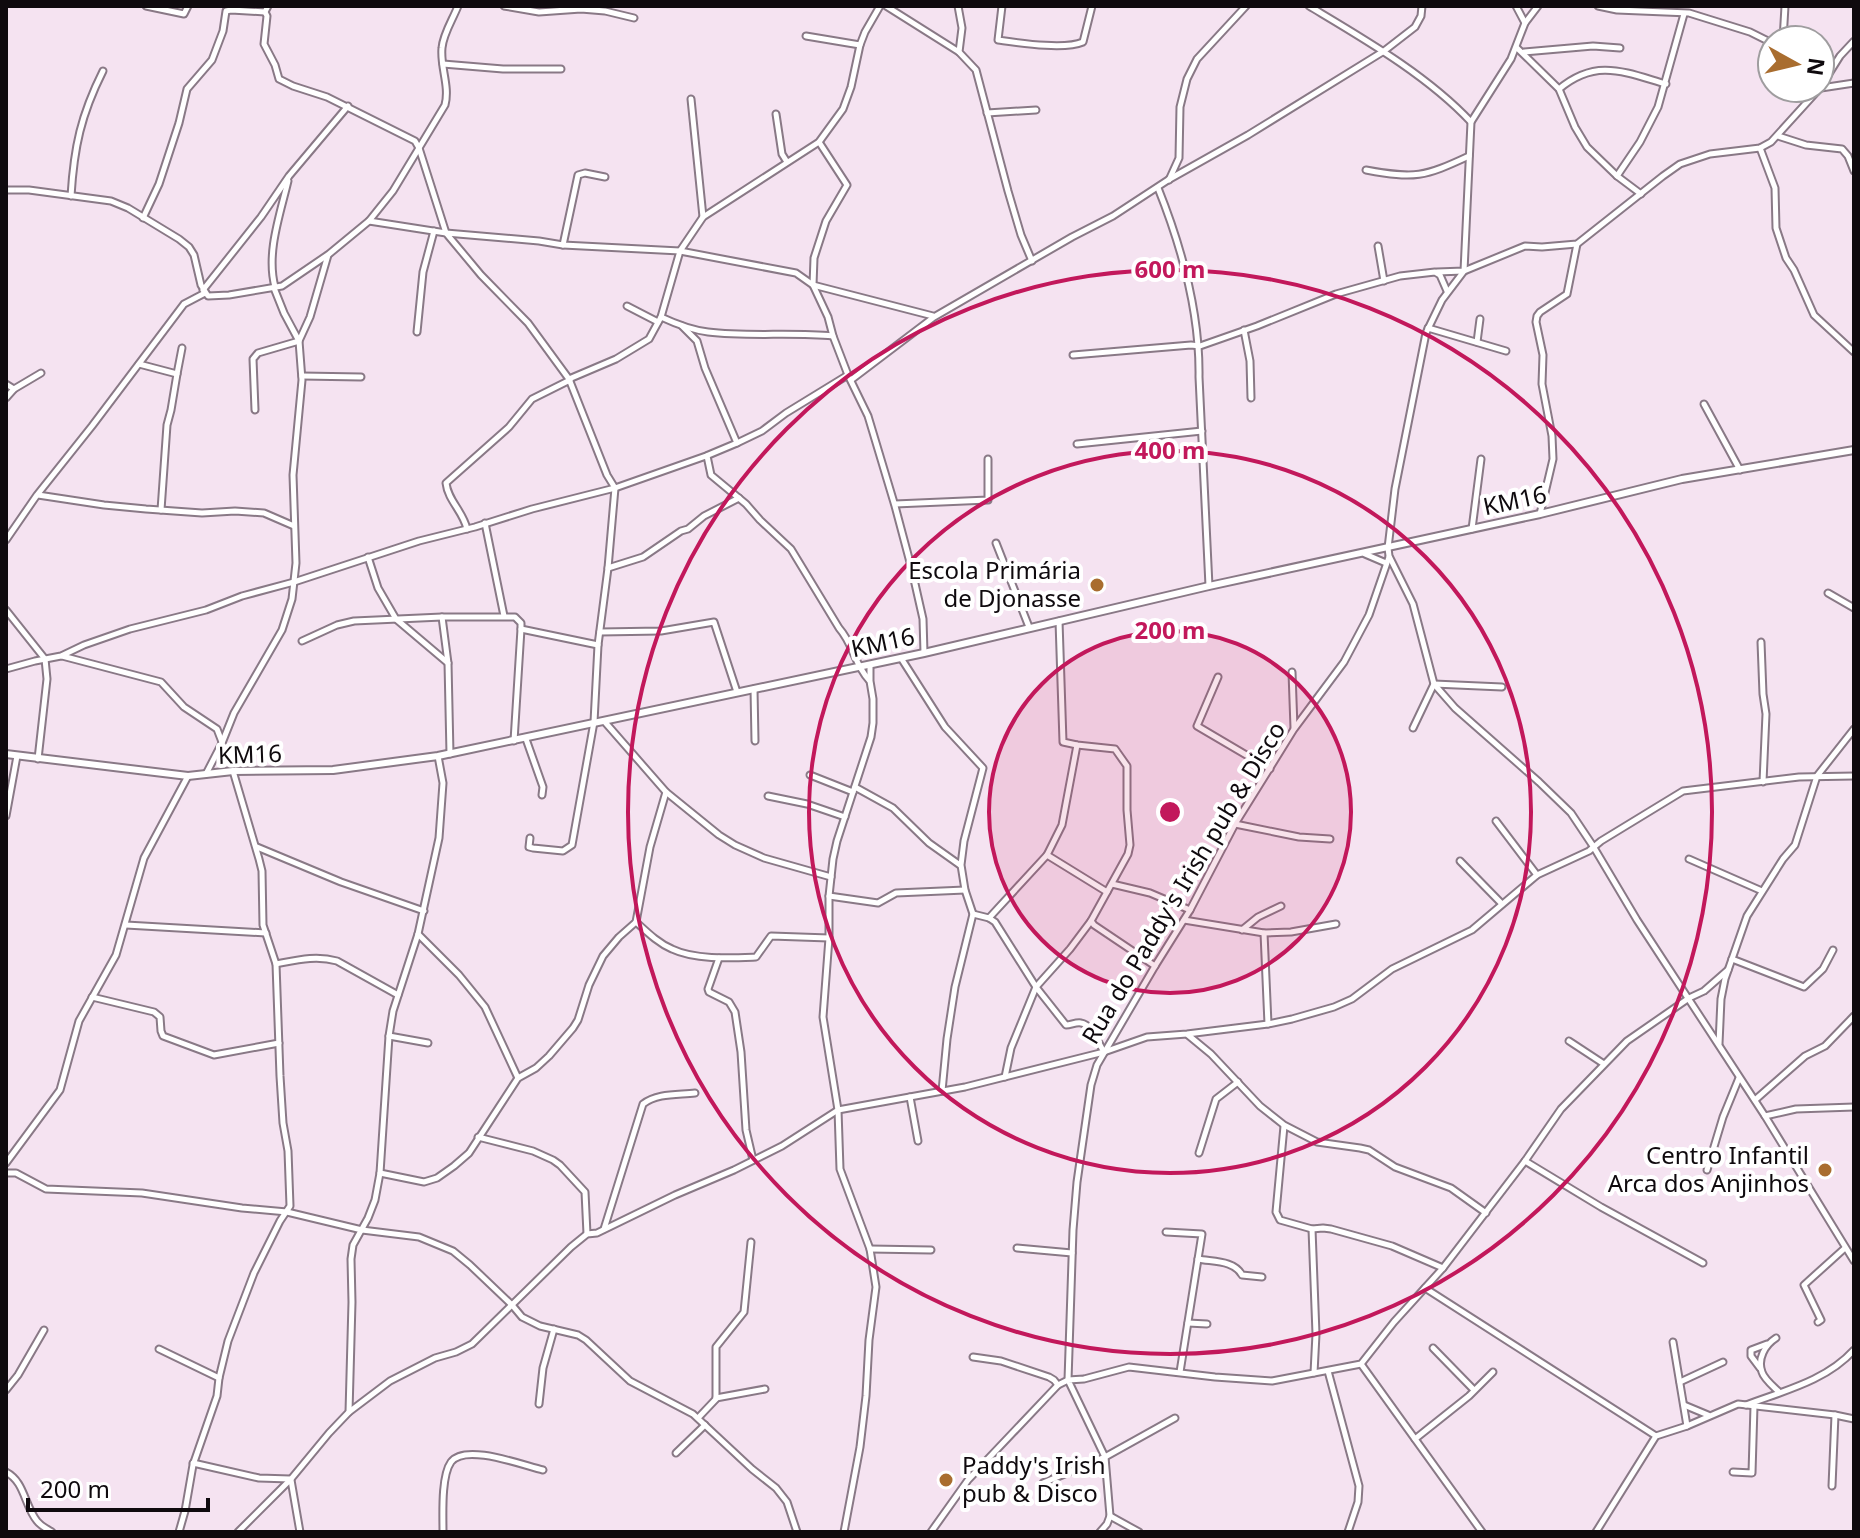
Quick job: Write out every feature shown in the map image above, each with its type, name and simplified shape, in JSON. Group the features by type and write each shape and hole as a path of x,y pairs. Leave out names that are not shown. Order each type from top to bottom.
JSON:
{"street":[{"path":"146,6 181,14 186,12 188,6"},
{"path":"6,190 111,201 128,208 189,247 204,292 214,297 282,286 370,221 393,191 447,100 442,49 458,6"},
{"path":"504,6 539,12 605,11 634,18"},
{"path":"467,529 461,512 450,498 446,483 509,427 532,399 616,359 644,343 653,334 680,251 703,217 819,142 843,109 865,32 883,6 959,52 976,70 1021,235 1032,261"},
{"path":"958,6 962,28 959,52"},
{"path":"1002,6 998,40 1072,45 1083,42 1092,6"},
{"path":"1168,180 1179,158 1180,107 1187,79 1197,59 1246,6"},
{"path":"1309,6 1384,51 1457,107 1471,122"},
{"path":"6,669 61,656 130,629 206,610 368,557 615,488 737,443 849,378 934,317 1113,216 1384,51 1415,27 1422,6"},
{"path":"1516,6 1525,23"},
{"path":"1464,271 1471,122 1517,48 1525,23 1538,6"},
{"path":"1598,6 1617,10 1688,11 1756,35"},
{"path":"143,218 159,184 187,89 212,60 223,31 225,8 267,9 264,44 279,79 348,106 415,141 446,233 481,275 528,323 570,380 615,488 598,645 594,722 572,845 563,851 533,848 529,847 530,838"},
{"path":"1617,176 1652,122 1688,11"},
{"path":"806,36 860,45"},
{"path":"1836,62 1854,41"},
{"path":"1523,53 1593,46 1620,48"},
{"path":"1517,48 1559,89 1587,147 1641,194"},
{"path":"443,64 503,69 561,69"},
{"path":"1559,89 1575,77 1601,70 1631,74 1666,84"},
{"path":"71,196 78,135 103,71"},
{"path":"691,99 703,217"},
{"path":"1073,355 1200,346 1336,294 1400,276 1464,271 1525,246 1577,244 1680,164 1710,154 1760,148 1778,136 1806,104"},
{"path":"6,540 184,304 204,292 289,176 348,106"},
{"path":"987,113 1036,110"},
{"path":"776,114 782,154 787,162"},
{"path":"1778,136 1806,145 1842,149 1854,171"},
{"path":"819,142 847,185 826,221 814,258 813,285 828,317 849,378 868,416 895,504 923,619 924,653"},
{"path":"1760,148 1775,188 1776,228 1786,258 1814,315 1854,352"},
{"path":"1366,170 1420,175 1469,156"},
{"path":"563,245 578,175 585,173 605,177"},
{"path":"205,775 234,713 282,630 292,599 296,563 293,475 302,376 299,341 274,287 271,259 289,176"},
{"path":"1158,188 1189,282 1200,346 1209,586"},
{"path":"370,221 446,233"},
{"path":"370,221 446,233 563,245 680,251 796,273 813,285 934,317"},
{"path":"417,332 423,272 434,231"},
{"path":"1540,514 1553,459 1552,436 1543,399 1543,355 1536,322 1537,316 1567,294 1577,244"},
{"path":"1378,246 1384,281"},
{"path":"255,410 253,359 258,353 299,341 310,317 329,254"},
{"name":"Rua do Paddy's Irish pub & Disco","path":"1068,1380 1077,1182 1091,1085 1097,1065 1190,910 1235,824 1294,729 1344,662 1369,615 1389,552 1395,489 1428,328 1447,291 1464,271"},
{"path":"1435,272 1440,275 1447,291"},
{"path":"627,306 660,320 707,332 833,336"},
{"path":"1477,342 1480,319"},
{"path":"682,326 697,341 705,368 737,443"},
{"path":"1428,328 1506,351"},
{"path":"1244,330 1250,361 1251,398"},
{"path":"161,510 167,425 182,348"},
{"path":"139,364 177,374"},
{"path":"6,398 14,389 41,373"},
{"path":"302,376 361,377"},
{"path":"6,384 14,389"},
{"path":"1704,404 1741,470"},
{"path":"1077,444 1202,431"},
{"name":"KM16","path":"6,754 188,776 233,771 333,770 438,756 870,665 1209,586 1365,554 1389,552 1682,479 1854,450"},
{"path":"706,456 711,475 791,549 847,638 858,667 870,681"},
{"path":"895,504 988,500 988,459"},
{"path":"1472,529 1481,459"},
{"path":"37,495 161,510 264,513 294,526"},
{"path":"608,568 643,557 704,516 739,498"},
{"path":"485,523 505,617"},
{"path":"996,543 1029,627"},
{"path":"1389,552 1413,604 1434,684 1455,708 1563,805 1593,846 1854,1261"},
{"path":"1365,554 1386,563"},
{"path":"368,557 378,588 396,619 448,663"},
{"path":"1828,593 1854,608"},
{"path":"6,610 45,659 47,679 38,759"},
{"path":"442,617 448,663 450,754"},
{"path":"302,641 354,621 515,617 521,623 521,629 514,741"},
{"path":"1005,1077 1011,1048 1036,987 1091,921 1130,845 1127,766 1115,749 1063,742 1059,621"},
{"path":"600,632 661,631 714,622 737,692"},
{"path":"521,629 598,645"},
{"path":"1761,642 1767,729 1763,782"},
{"path":"61,656 161,682 184,707 217,729 222,743"},
{"path":"901,658 945,727 983,768 964,841 961,865 973,914 955,987 942,1091"},
{"path":"844,1532 860,1447 876,1287 870,1249 840,1169 838,1110 823,1017 829,896 837,841 873,723 870,665"},
{"path":"1292,672 1294,729"},
{"path":"1218,677 1197,726 1270,769"},
{"path":"1434,684 1502,687"},
{"path":"1413,728 1434,684"},
{"path":"754,689 755,741"},
{"path":"603,720 666,792 719,835 764,858 831,877"},
{"path":"217,729 229,726"},
{"path":"1719,1045 1721,999 1747,916 1795,845 1817,776 1854,729"},
{"path":"526,739 543,787 542,795"},
{"path":"989,918 1047,855 1062,825 1077,745"},
{"path":"6,816 17,756"},
{"path":"349,1412 351,1259 353,1245 375,1200 380,1173 389,1036 424,911 439,838 443,783 438,756"},
{"path":"179,1532 193,1463 214,1406 228,1341 254,1273 290,1206 276,964 262,918 262,871 233,771"},
{"path":"810,775 893,808 929,843 961,865"},
{"path":"6,1163 58,1094 75,1031 111,966 126,925 144,858 188,776"},
{"path":"238,1532 291,1479 349,1412 390,1381 435,1358 472,1344 587,1234 604,1229 782,1146 838,1110 1005,1077 1104,1052 1147,1037 1268,1024 1345,1003 1392,969 1472,930 1537,875 1589,851 1683,791 1817,776 1854,776"},
{"path":"380,1173 424,1182 437,1178 469,1153 518,1078 536,1068 573,1028 603,956 636,922 650,847 666,792"},
{"path":"768,796 807,804 845,817"},
{"path":"1496,821 1537,875"},
{"path":"1235,824 1299,837 1330,839"},
{"path":"256,846 341,882 424,911"},
{"path":"1047,855 1107,892"},
{"path":"1689,859 1762,891"},
{"path":"1460,861 1502,904"},
{"path":"1112,884 1150,893 1190,910"},
{"path":"829,896 878,903 896,893 965,890"},
{"path":"1241,931 1258,917 1281,906"},
{"path":"973,914 995,922 1036,987 1066,1025 1080,1023 1089,1027 1104,1052"},
{"path":"1184,920 1264,933 1336,924"},
{"path":"1091,921 1155,966"},
{"path":"636,922 653,938 673,950 719,958 756,957 768,938 774,935 829,938"},
{"path":"126,925 266,933"},
{"path":"1264,933 1268,1024"},
{"path":"418,934 459,975 485,1007 518,1078"},
{"path":"1732,959 1804,987 1823,969 1833,950"},
{"path":"276,964 309,958 330,959 398,995"},
{"path":"719,958 708,989 729,1002 735,1012 746,1130 753,1160"},
{"path":"931,1532 976,1471 1058,1385 1068,1380 1129,1367 1272,1381 1361,1364 1443,1268 1561,1109 1627,1041 1704,991 1728,970"},
{"path":"92,997 154,1012 160,1017 163,1036 205,1053 219,1054 279,1043"},
{"path":"1755,1100 1805,1056 1822,1048 1854,1016"},
{"path":"1187,1034 1211,1054 1260,1106 1284,1125 1317,1142 1369,1150 1395,1167 1451,1188 1486,1213"},
{"path":"389,1036 428,1043"},
{"path":"1569,1041 1604,1064"},
{"path":"1707,1170 1739,1077"},
{"path":"1199,1153 1216,1099 1238,1082"},
{"path":"604,1229 643,1104 661,1096 695,1093"},
{"path":"910,1097 918,1141"},
{"path":"1765,1116 1796,1109 1854,1107"},
{"path":"1284,1125 1276,1212 1280,1220 1312,1229 1331,1229 1392,1246 1443,1268"},
{"path":"478,1137 533,1151 560,1165 585,1192 587,1234"},
{"path":"12,1155 16,1173"},
{"path":"1525,1161 1703,1263"},
{"path":"6,1173 16,1173 46,1189 142,1193 287,1212 362,1230 419,1237 442,1246 470,1265 522,1317 578,1335 630,1381 698,1418 776,1488 787,1502 797,1532"},
{"path":"1312,1229 1316,1334 1314,1373"},
{"path":"1166,1232 1201,1233 1180,1372"},
{"path":"716,1398 715,1350 744,1312 751,1242"},
{"path":"1017,1248 1072,1253"},
{"path":"870,1249 931,1250"},
{"path":"1818,1322 1821,1320 1804,1285 1849,1249"},
{"path":"1198,1259 1233,1265 1242,1275 1262,1277"},
{"path":"1425,1288 1656,1436"},
{"path":"1188,1323 1207,1324"},
{"path":"539,1404 543,1368 554,1329"},
{"path":"6,1390 44,1330"},
{"path":"1776,1338 1751,1350 1751,1356 1779,1392"},
{"path":"1673,1342 1687,1426"},
{"path":"1761,1370 1764,1348 1768,1343"},
{"path":"1433,1348 1475,1390"},
{"path":"159,1349 219,1378"},
{"path":"1745,1405 1820,1377 1854,1350"},
{"path":"973,1357 1001,1361 1049,1377 1058,1385"},
{"path":"1680,1382 1723,1362"},
{"path":"1361,1364 1482,1532"},
{"path":"1328,1371 1359,1486 1358,1502 1348,1532"},
{"path":"1415,1439 1493,1372"},
{"path":"1068,1380 1105,1457 1110,1516 1100,1532"},
{"path":"698,1418 716,1398 765,1389"},
{"path":"1684,1405 1709,1415"},
{"path":"1596,1532 1656,1436 1730,1406 1745,1405 1854,1419"},
{"path":"1733,1472 1752,1473 1754,1406"},
{"path":"1832,1486 1835,1415"},
{"path":"1043,1483 1105,1457 1175,1418"},
{"path":"676,1453 705,1425"},
{"path":"443,1532 446,1472 452,1460 476,1453 543,1470"},
{"path":"193,1463 259,1478 291,1479"},
{"path":"6,1472 14,1476 20,1485 37,1522 52,1532"},
{"path":"291,1479 300,1532"},
{"path":"1110,1516 1139,1532"}],"place":[{"name":"Escola Primária de Djonasse","path":"1097,585"},
{"name":"Centro Infantil Arca dos Anjinhos","path":"1825,1170"},
{"name":"Paddy's Irish pub & Disco","path":"946,1480"}]}
